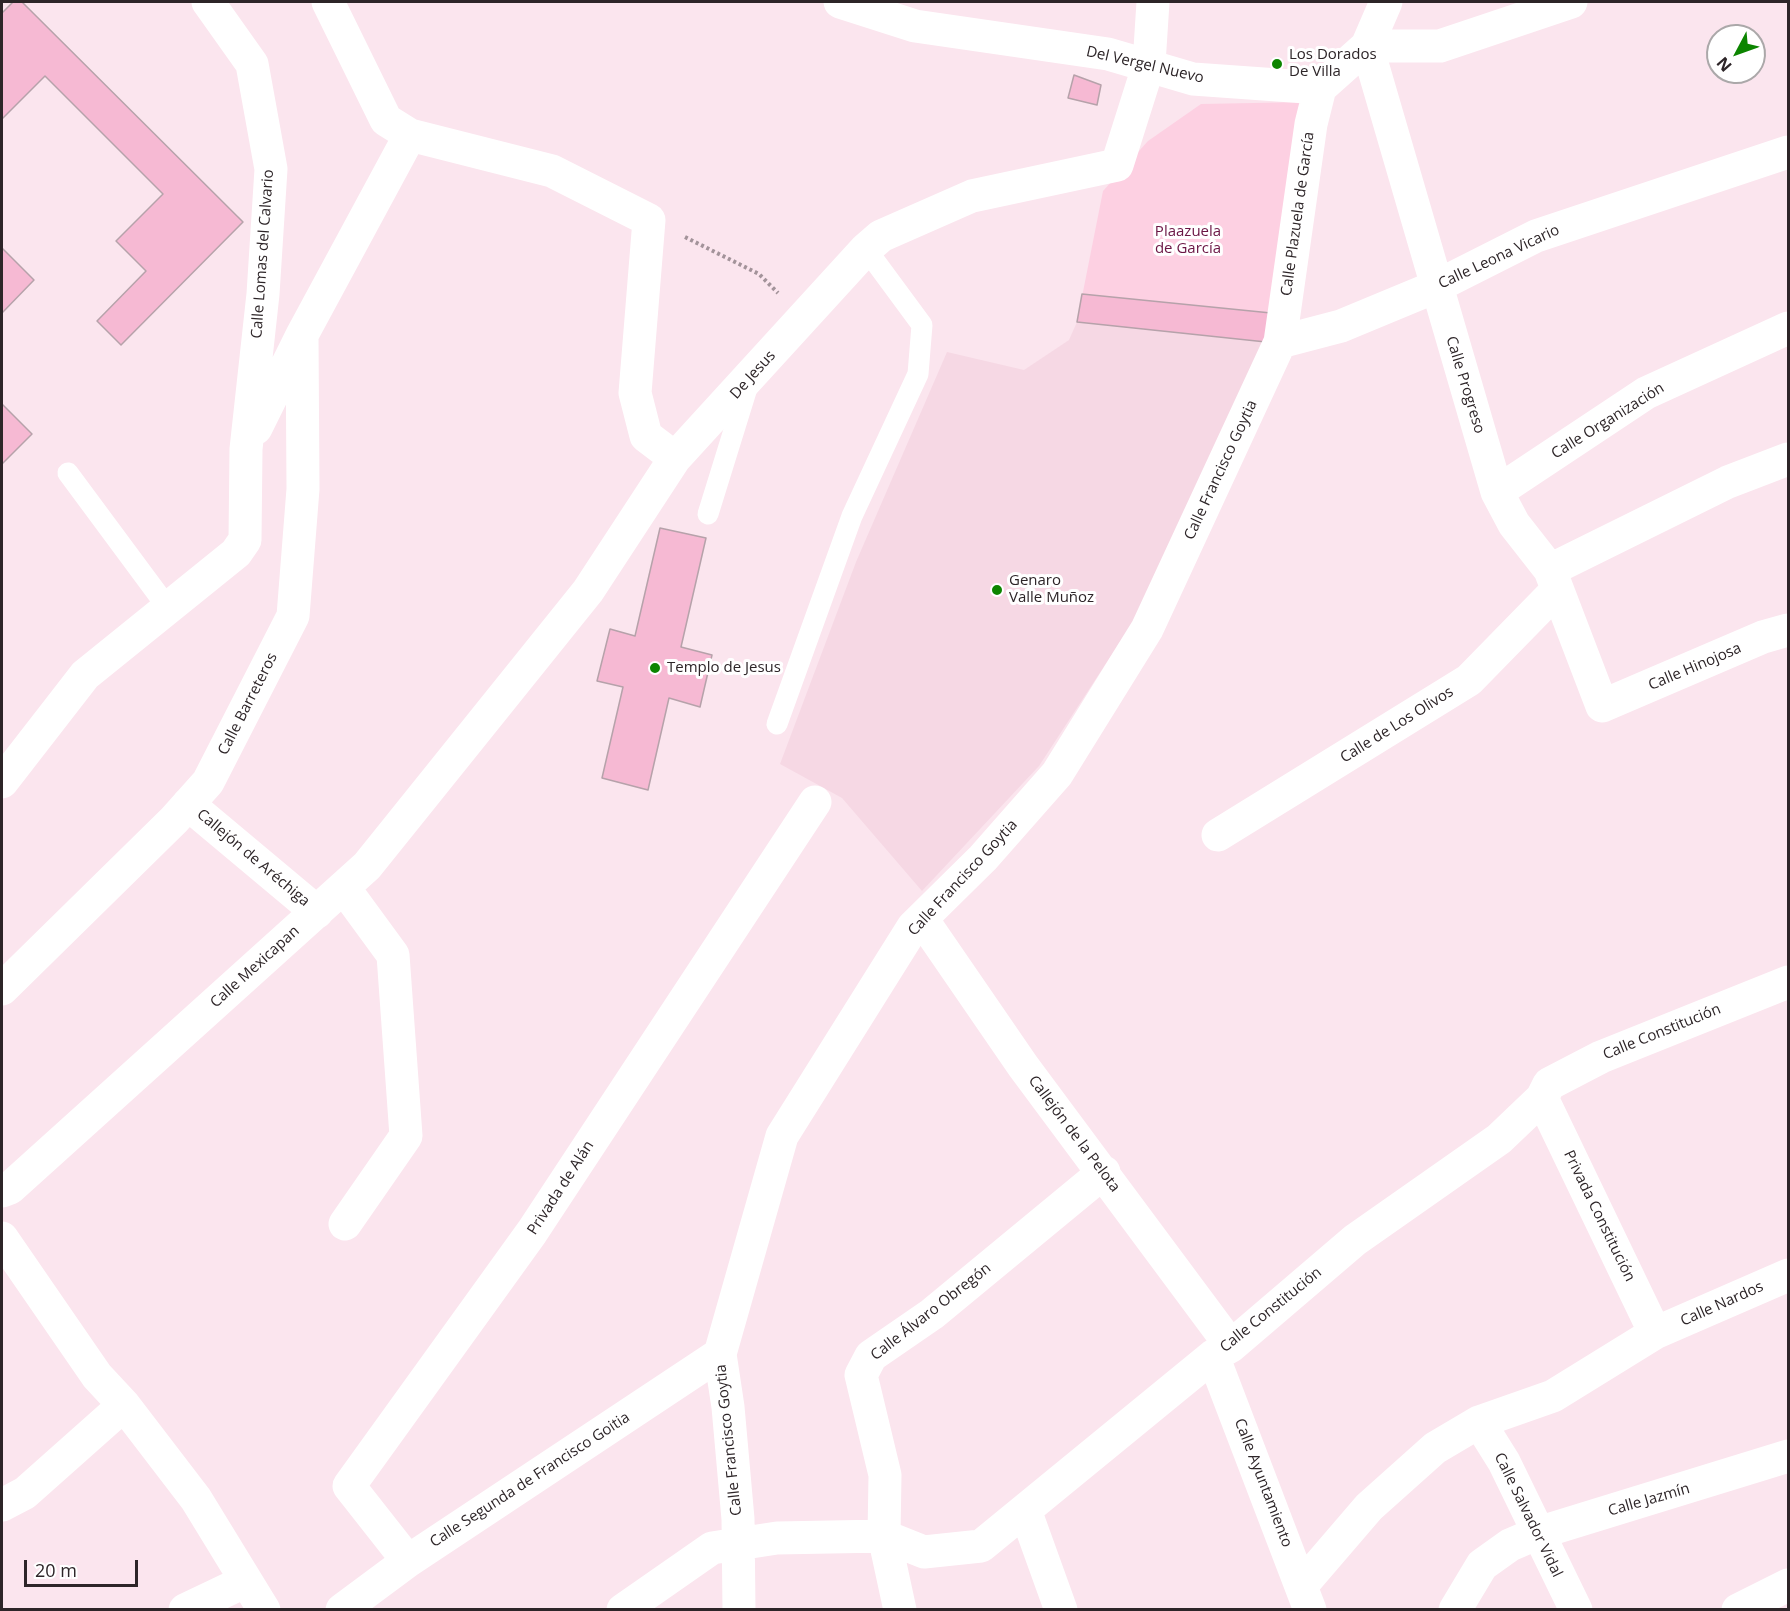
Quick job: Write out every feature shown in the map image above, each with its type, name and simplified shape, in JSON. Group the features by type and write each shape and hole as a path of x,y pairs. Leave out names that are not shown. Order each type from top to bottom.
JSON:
{"street":[{"name":"Calle Lomas del Calvario","path":"2,782 86,675 236,553 245,540 246,449 263,294 271,169 252,64 208,2"},
{"path":"328,2 386,120 410,135 552,171 649,220 635,393 646,436 675,458"},
{"name":"Del Vergel Nuevo","path":"840,2 915,26 1108,54 1149,64 1193,79 1320,88"},
{"path":"1149,64 1153,2"},
{"path":"1320,88 1367,46 1386,2"},
{"path":"1367,46 1440,46 1571,2"},
{"name":"Calle Progreso","path":"1367,46 1497,492 1514,524 1554,580 1602,706"},
{"name":"De Jesus","path":"484,719 588,591 675,458 750,379 866,249 881,236 972,196 1117,165 1149,64"},
{"name":"Calle Plazuela de García","path":"1280,342 1311,124 1320,88"},
{"name":"Calle Lomas del Calvario","path":"246,449 302,335 410,135"},
{"name":"Calle Leona Vicario","path":"1280,342 1341,326 1436,286 1536,236 1788,152"},
{"name":"Calle Organización","path":"1497,492 1646,393 1788,328"},
{"name":"Calle Barreteros","path":"2,989 208,782 293,616 303,489 302,335"},
{"name":"Calle Francisco Goytia","path":"739,1610 738,1519 728,1407 720,1354 782,1136 913,927 982,858 1063,764 1147,629 1280,342"},
{"name":"Calle de Los Olivos","path":"1218,835 1469,680 1554,580 1728,482 1788,459"},
{"name":"Calle Hinojosa","path":"1602,706 1763,637 1788,630"},
{"name":"Calle Mexicapan","path":"4,1180 317,912 367,866 484,719"},
{"name":"Privada de Alán","path":"408,1561 349,1486 532,1232 814,802"},
{"name":"Callejón de Aréchiga","path":"188,804 317,912"},
{"path":"344,888 393,955 406,1136 345,1224"},
{"name":"Callejón de la Pelota","path":"922,919 1023,1066 1104,1172 1222,1351"},
{"name":"Calle Constitución","path":"623,1610 712,1548 777,1538 884,1536 924,1551 981,1546 1355,1240 1498,1139 1542,1098 1549,1084 1601,1057 1785,992"},
{"name":"Privada Constitución","path":"1542,1098 1655,1333"},
{"name":"Calle Álvaro Obregón","path":"900,1610 884,1536 885,1475 861,1375 870,1356 932,1314 1104,1172"},
{"path":"2,1238 97,1376 124,1405 196,1499 264,1610"},
{"name":"Calle Nardos","path":"1306,1597 1368,1507 1435,1448 1479,1422 1553,1396 1655,1333 1788,1275"},
{"name":"Calle Ayuntamiento","path":"1222,1351 1306,1597"},
{"name":"Calle Segunda de Francisco Goitia","path":"342,1610 408,1561 720,1354"},
{"path":"2,1505 25,1493 124,1405"},
{"name":"Calle Salvador Vidal","path":"1479,1422 1504,1462 1524,1539 1576,1610"},
{"name":"Calle Jazmín","path":"1455,1610 1482,1565 1524,1539 1788,1456"},
{"path":"1025,1510 1060,1610"},
{"path":"185,1610 246,1581"},
{"path":"1738,1610 1788,1585"}],"lane":[{"path":"777,724 852,516 918,374 922,325 866,249"},
{"path":"708,514 750,379"},
{"path":"68,473 168,608"}],"path":[{"path":"649,220 759,274 802,319"}],"shaded area":[{"name":"Genaro Valle Muñoz","path":"1077,322 1266,342 1135,619 1039,766 922,891 842,798 780,764 856,562 947,352 1024,370 1069,340"}],"green space":[{"name":"Plaazuela de García","path":"1305,102 1266,342 1077,322 1103,191 1148,141 1201,104"}],"building":[{"path":"13,2 22,2 243,222 121,345 97,321 146,271 116,241 163,194 45,76 2,119 2,13"},
{"path":"1074,75 1101,85 1097,105 1068,98"},
{"path":"2,248 34,280 2,313"},
{"path":"1082,294 1271,313 1266,342 1077,322"},
{"path":"2,404 32,434 2,464"},
{"name":"Templo de Jesus","path":"660,528 706,538 681,647 712,655 700,707 669,698 648,790 602,778 623,687 597,681 610,629 635,636"}],"place":[{"name":"Los Dorados De Villa","path":"1277,64"},
{"name":"Genaro Valle Muñoz","path":"997,590"},
{"name":"Templo de Jesus","path":"655,668"}]}
